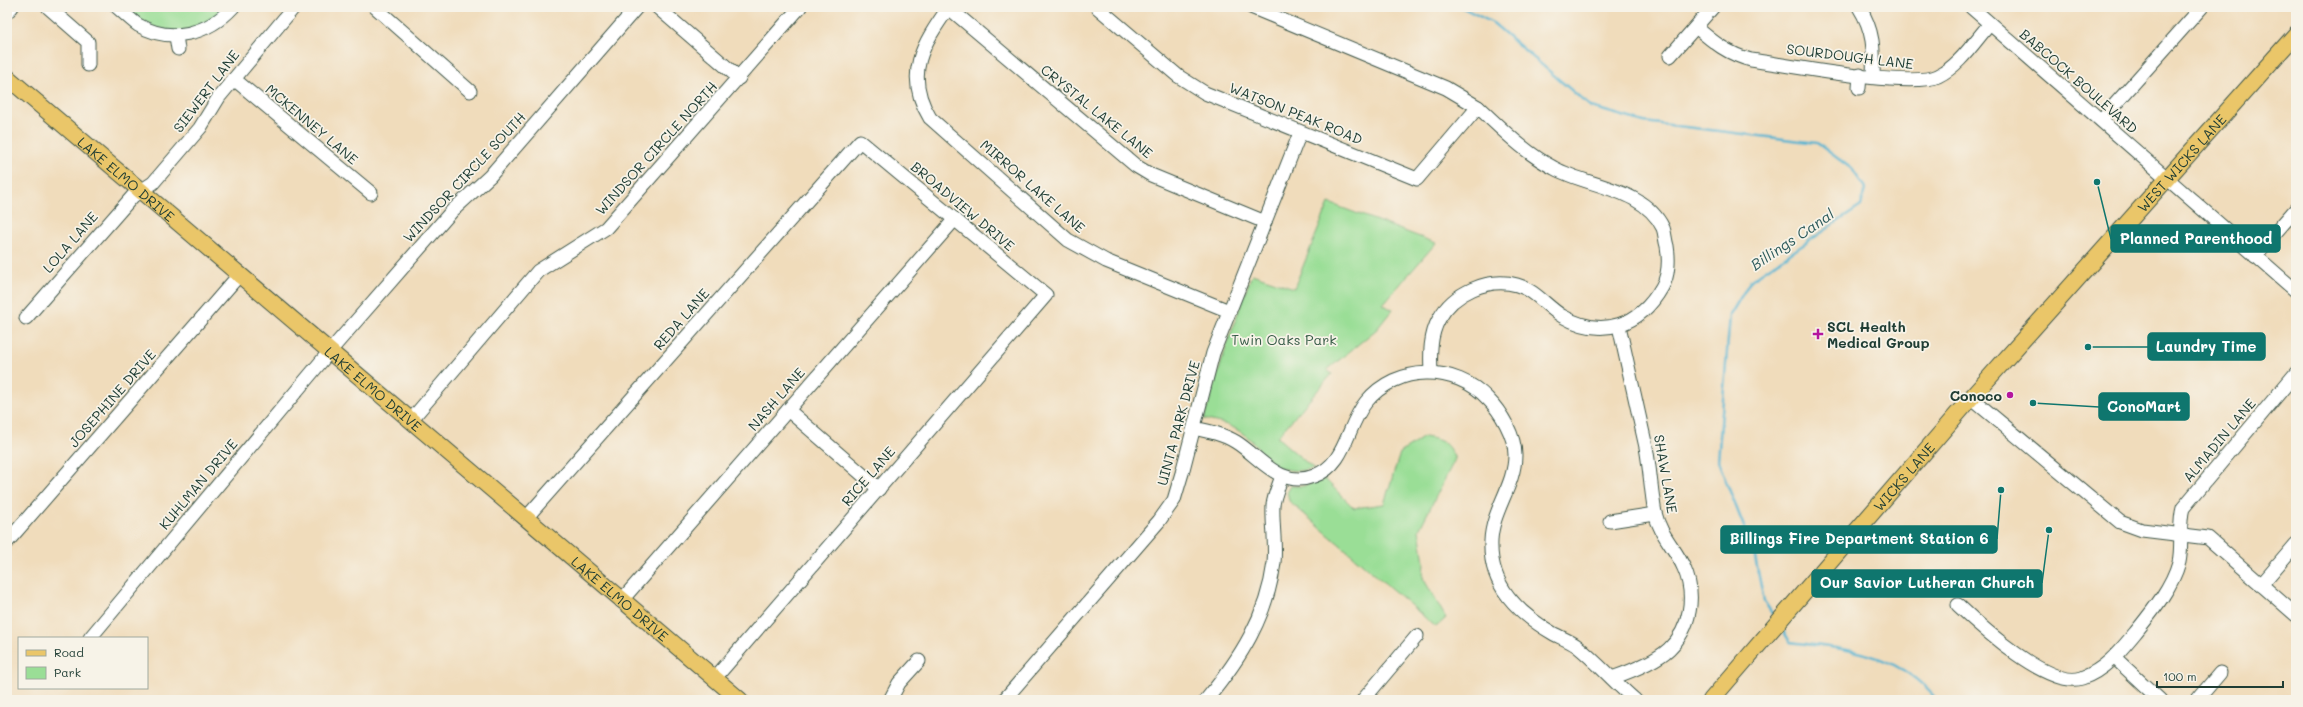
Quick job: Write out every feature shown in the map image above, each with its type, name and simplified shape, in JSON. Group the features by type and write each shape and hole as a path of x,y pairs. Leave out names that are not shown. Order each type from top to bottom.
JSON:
{"main road":[{"name":"WEST WICKS LANE","path":"1971,398 2296,34"},
{"name":"LAKE ELMO DRIVE","path":"7,77 740,700"},
{"name":"WICKS LANE","path":"1710,700 1971,398"}],"street":[{"path":"7,12 12,7"},
{"path":"48,7 88,42 88,65"},
{"path":"117,7 138,25 177,43 204,30 233,7"},
{"name":"SIEWERT LANE","path":"140,190 153,183 200,128 219,97 294,7"},
{"path":"375,7 470,91"},
{"name":"WINDSOR CIRCLE SOUTH","path":"330,350 452,211 490,176 637,7"},
{"path":"657,7 739,78"},
{"name":"WINDSOR CIRCLE NORTH","path":"411,420 538,270 606,228 800,7"},
{"name":"MIRROR LAKE LANE","path":"949,7 922,52 916,76 922,104 930,118 1068,240 1106,261 1229,311"},
{"name":"CRYSTAL LAKE LANE","path":"949,7 1136,166 1151,175 1265,222"},
{"name":"WATSON PEAK ROAD","path":"1097,7 1178,76 1205,93 1300,133 1417,179 1478,107"},
{"path":"1251,7 1446,88 1478,107 1527,151 1552,168 1575,179 1629,195 1648,208 1663,228 1669,258 1664,284 1654,301 1638,315 1619,326 1585,326 1562,316 1534,293 1517,285 1496,283 1474,288 1454,300 1439,318 1433,334 1430,352 1431,372"},
{"path":"1670,56 1713,7"},
{"path":"1859,7 1870,29 1874,43 1873,77"},
{"name":"BABCOCK BOULEVARD","path":"1971,7 1989,25 2168,178 2296,291"},
{"path":"2101,120 2202,7"},
{"name":"SOURDOUGH LANE","path":"1696,27 1719,47 1735,56 1859,82 1873,77 1921,81 1937,76 1950,68 1989,25"},
{"name":"MCKENNEY LANE","path":"234,79 371,193"},
{"name":"UINTA PARK DRIVE","path":"1004,700 1174,500 1213,353 1300,133"},
{"name":"BROADVIEW DRIVE","path":"860,141 1046,296"},
{"name":"REDA LANE","path":"526,518 860,141"},
{"name":"LOLA LANE","path":"26,318 133,196 140,190"},
{"path":"2255,256 2296,209"},
{"name":"NASH LANE","path":"622,601 955,219"},
{"name":"JOSEPHINE DRIVE","path":"7,542 240,274"},
{"name":"RICE LANE","path":"715,678 1046,296"},
{"name":"SHAW LANE","path":"1612,678 1629,672 1668,649 1679,635 1689,614 1692,596 1684,568 1663,536 1655,514 1646,448 1619,326"},
{"name":"KUHLMAN DRIVE","path":"91,637 330,350"},
{"path":"1194,428 1220,434 1236,442 1265,467 1282,476 1297,478 1313,476 1326,469 1335,461 1344,447 1355,418 1366,401 1383,387 1403,376 1431,372 1455,376 1480,390 1498,409 1508,431 1515,453 1513,475 1494,516 1491,540 1491,555 1502,590 1534,622 1570,641 1635,700"},
{"name":"ALMADIN LANE","path":"2115,658 2169,585 2179,561 2183,508 2296,373"},
{"path":"1971,398 2120,522 2142,530 2180,533 2208,538 2296,615"},
{"path":"788,410 879,488"},
{"path":"1206,700 1244,650 1257,626 1268,595 1274,563 1273,504 1282,476"},
{"path":"1610,521 1655,514"},
{"path":"2261,585 2296,544"},
{"path":"1958,605 1990,635 2048,674 2071,679 2082,678 2115,658 2160,700"},
{"path":"1363,700 1417,636"},
{"path":"890,700 899,683 919,661"},
{"path":"2197,700 2220,674"}],"green space":[{"path":"133,7 229,7 208,25 175,33 146,25 134,17 132,11"},
{"name":"Twin Oaks Park","path":"1329,203 1436,243 1383,304 1392,310 1377,329 1327,370 1332,374 1277,437 1314,469 1297,471 1285,469 1275,465 1246,436 1234,428 1204,419 1229,338 1252,274 1294,288"},
{"path":"1424,437 1436,439 1447,445 1455,459 1419,530 1424,562 1423,578 1446,618 1436,627 1289,501 1287,491 1290,486 1304,486 1325,479 1354,508 1384,504 1400,453"}],"waterway":[{"name":"Billings Canal","path":"1461,7 1493,23 1591,107 1644,122 1817,143 1852,169 1865,188 1861,206 1751,280 1730,315 1718,461 1754,552 1764,601 1775,618"},
{"name":"Billings Canal","path":"1781,627 1790,642 1852,651 1888,662 1905,671 1922,684 1937,700"}],"place":[{"name":"Planned Parenthood","path":"2097,182"},
{"name":"SCL Health Medical Group","path":"1818,334"},
{"name":"Laundry Time","path":"2088,347"},
{"name":"Conoco","path":"2010,395"},
{"name":"ConoMart","path":"2033,403"},
{"name":"Billings Fire Department Station 6","path":"2001,490"},
{"name":"Our Savior Lutheran Church","path":"2049,530"}]}
